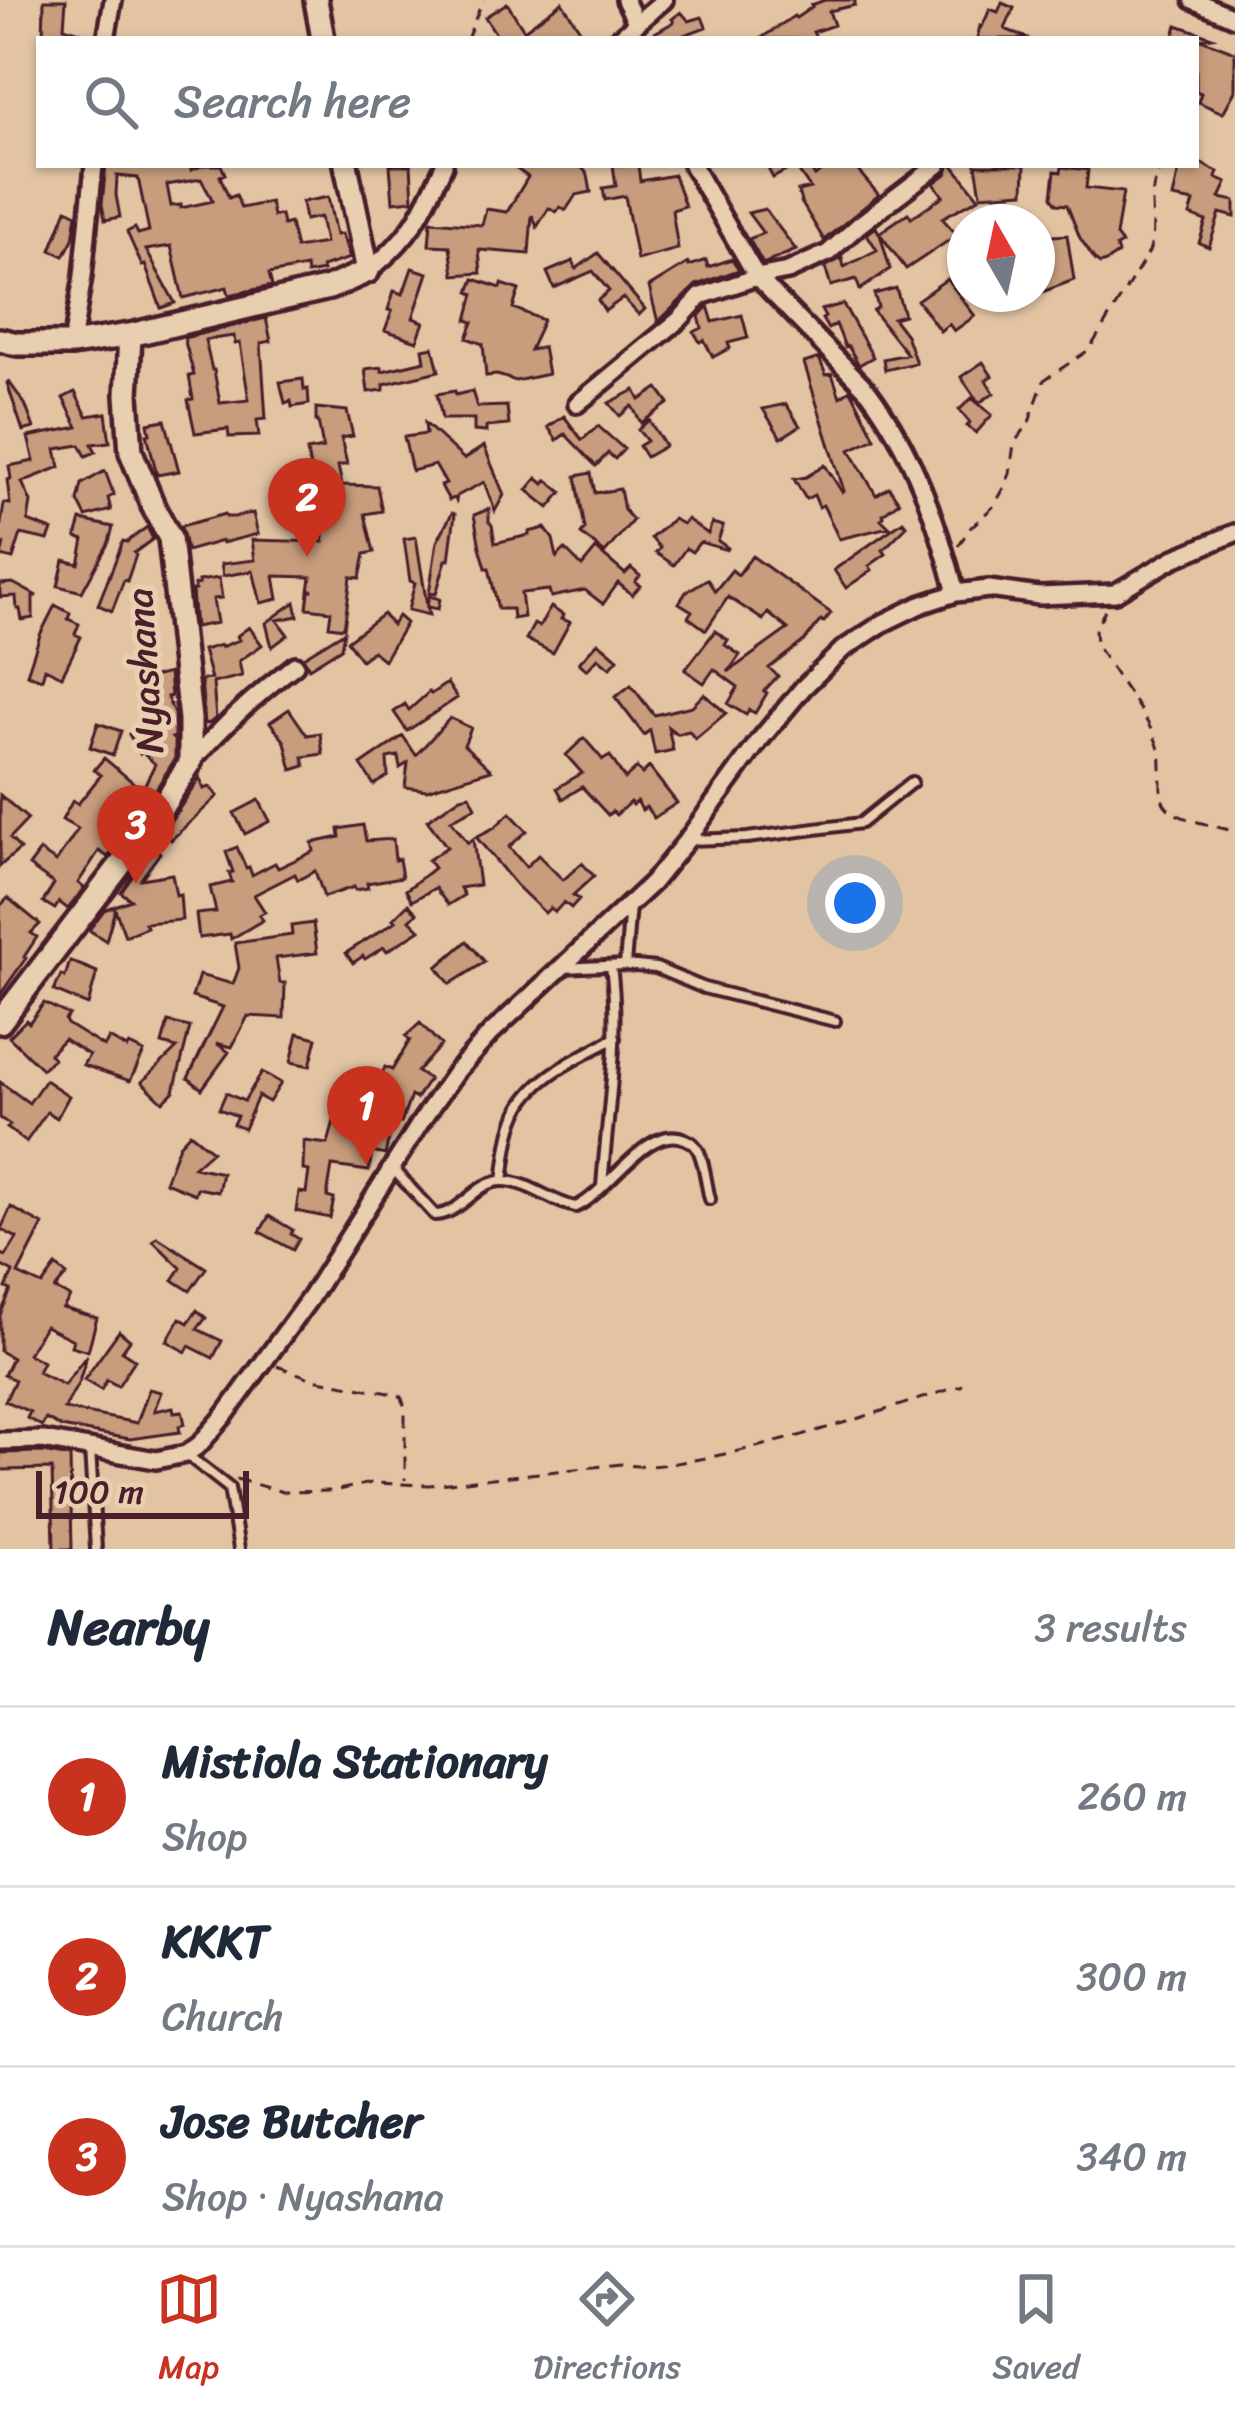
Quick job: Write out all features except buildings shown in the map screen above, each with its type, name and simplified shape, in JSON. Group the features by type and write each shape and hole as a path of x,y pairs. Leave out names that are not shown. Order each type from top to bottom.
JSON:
{"street":[{"path":"107,36 113,0"},
{"path":"316,0 322,36"},
{"path":"625,0 626,34"},
{"path":"626,34 664,0"},
{"path":"1193,0 1235,19"},
{"path":"72,344 94,168"},
{"path":"347,168 368,271"},
{"path":"0,340 72,344 329,289 368,271 397,249 416,224 443,168"},
{"path":"694,168 758,277 881,409 934,515 956,593"},
{"path":"578,404 680,320 701,296 828,254 934,168"},
{"name":"Nyashana","path":"0,1022 148,829 190,763 189,702 170,538 131,452 130,335"},
{"path":"0,1442 43,1439 156,1460 186,1454 199,1445 310,1298 455,1073 490,1034 652,883 759,741 842,650 883,623 956,593 988,589 1039,596 1115,593 1173,559 1235,533"},
{"path":"190,763 243,706 295,665"}],"lane":[{"path":"687,840 747,838 861,823 912,782"},
{"path":"625,965 630,903"},
{"path":"602,1189 615,1038 611,966"},
{"path":"562,968 656,968 704,988 835,1022"},
{"path":"503,1181 516,1115 528,1095 554,1073 615,1038"},
{"path":"392,1167 435,1215 444,1215 476,1190 503,1181 577,1207 651,1142 677,1136 692,1142 698,1151 710,1198"},
{"path":"90,1449 96,1549"},
{"path":"186,1454 232,1494 239,1549"}],"path":[{"path":"468,36 483,0"},
{"path":"949,563 959,543 1003,490 1015,443 1028,425 1044,380 1089,350 1149,252 1154,234 1153,182 1160,170"},
{"path":"1115,593 1095,630 1096,644 1144,716 1159,748 1164,803 1187,818 1235,832"},
{"path":"264,1360 313,1379 402,1397 405,1483"},
{"path":"222,1481 237,1480 283,1492 371,1483 447,1484 621,1464 643,1467 724,1455 963,1385"}],"place":[{"name":"KKKT","path":"307,557"},
{"name":"Jose Butcher","path":"136,884"},
{"name":"Mistiola Stationary","path":"366,1165"}]}
